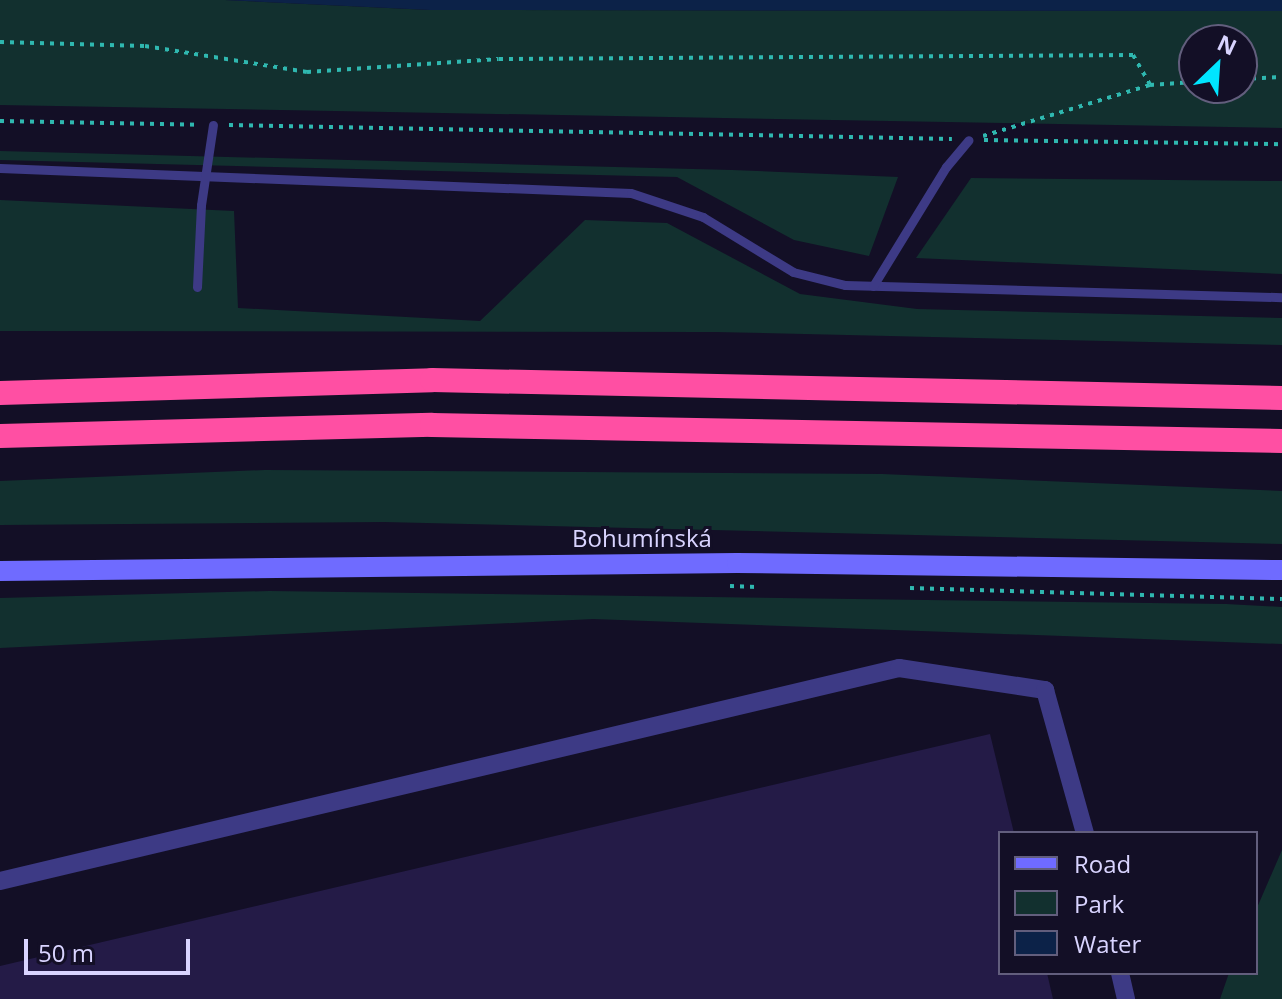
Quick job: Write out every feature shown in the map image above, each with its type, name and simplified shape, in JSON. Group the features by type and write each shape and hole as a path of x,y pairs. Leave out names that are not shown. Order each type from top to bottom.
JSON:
{"highway":[{"path":"0,393 432,380 1282,398"},
{"path":"0,436 448,425 1282,441"}],"main road":[{"name":"Bohumínská","path":"1,571 722,563 1282,570"}],"street":[{"path":"0,881 899,668 1045,690 1084,831"},
{"path":"1120,975 1126,999"}],"lane":[{"path":"197,287 204,177 213,125"},
{"path":"873,286 946,167 969,140"},
{"path":"0,168 631,193 703,217 793,272 820,281 873,286 1282,297"}],"path":[{"path":"0,42 145,46 307,72 499,59 1133,55 1150,85"},
{"path":"1258,78 1282,77"},
{"path":"969,140 1150,85 1178,83"},
{"path":"0,121 1282,144"},
{"path":"727,586 772,587"},
{"path":"895,588 1282,599"}],"green space":[{"path":"0,0 225,0 430,10 1282,11 1282,128 0,105"},
{"path":"0,151 898,177 869,256 794,240 677,177 0,160"},
{"path":"971,178 1282,181 1282,274 916,258"},
{"path":"0,200 234,211 238,308 480,321 585,220 667,223 800,294 917,309 1282,318 1282,345 715,332 0,331"},
{"path":"265,470 882,474 1282,491 1282,544 384,522 0,525 0,481"},
{"path":"269,591 1226,604 1282,607 1282,644 593,619 0,648 0,598"},
{"path":"1282,850 1282,999 1220,999 1228,975 1258,975 1258,905"}],"water":[{"path":"225,0 1282,0 1282,11 430,10"}],"building":[{"path":"990,734 1014,831 998,831 998,975 1047,975 1053,999 0,999 0,966"}]}
